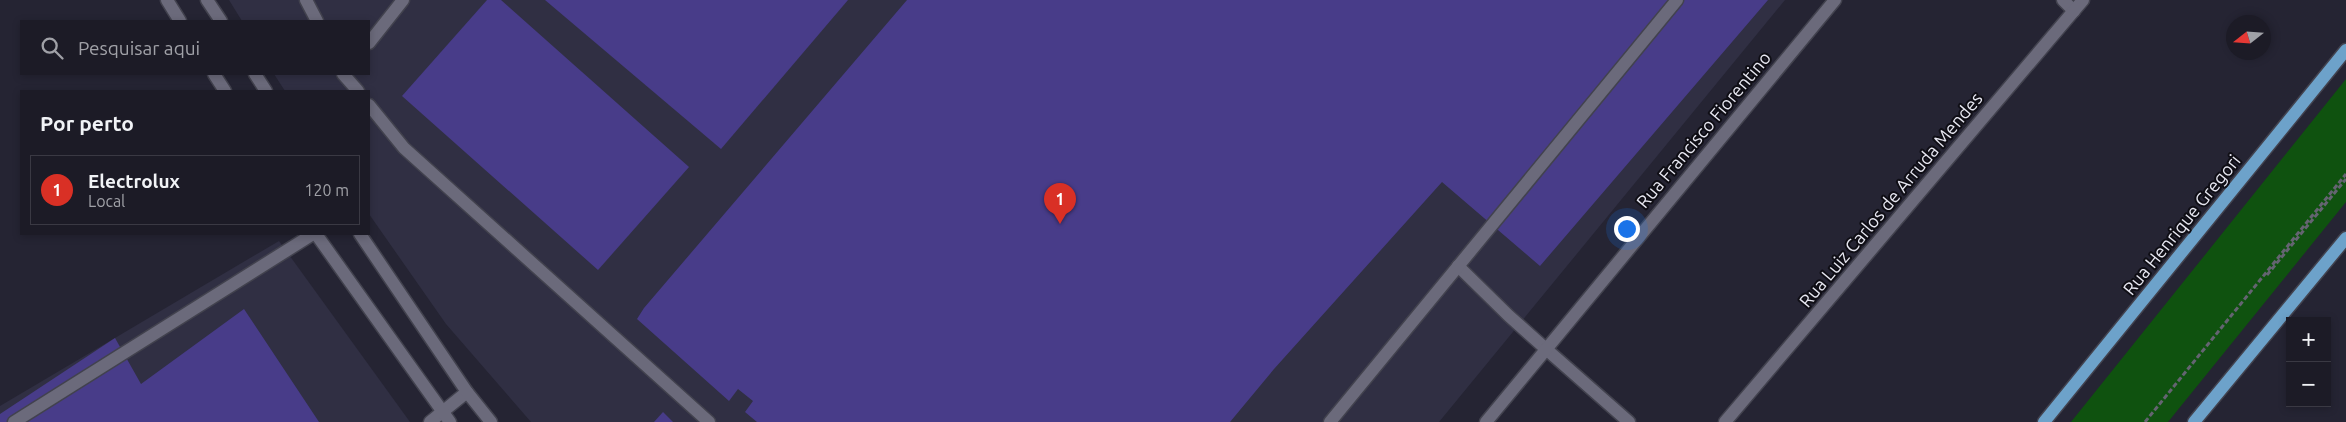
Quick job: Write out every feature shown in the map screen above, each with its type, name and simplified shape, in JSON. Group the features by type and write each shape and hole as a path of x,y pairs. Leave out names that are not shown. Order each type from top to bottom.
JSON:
{"main road":[{"name":"Rua Henrique Gregori","path":"2044,422 2346,50"},
{"path":"2194,422 2346,238"}],"street":[{"path":"167,0 179,20"},
{"path":"207,0 220,20"},
{"path":"306,0 316,20"},
{"path":"370,42 404,0"},
{"path":"1330,422 1677,0"},
{"name":"Rua Francisco Fiorentino","path":"1486,422 1835,0"},
{"path":"2063,0 2074,11"},
{"name":"Rua Luiz Carlos de Arruda Mendes","path":"1725,422 2083,0"},
{"path":"215,75 224,90"},
{"path":"256,75 265,90"},
{"path":"345,75 357,90"},
{"path":"370,106 404,148 709,422"},
{"path":"14,422 313,235"},
{"path":"316,235 450,422"},
{"path":"361,235 467,392 491,422"},
{"path":"1458,266 1509,316 1629,422"},
{"path":"430,422 441,411 467,392"}],"path":[{"path":"2146,422 2346,174"},
{"path":"2146,422 2346,179"}],"shaded area":[{"path":"229,0 1785,0 1439,422 531,422 446,324 370,215 370,90 284,90 275,75 370,75 370,20 241,20"},
{"path":"279,241 410,422 0,422 0,406"}],"green space":[{"path":"2346,79 2346,202 2168,422 2071,422"}],"building":[{"path":"487,0 501,0 689,167 598,270 402,96"},
{"path":"545,0 848,0 721,149"},
{"path":"907,0 1768,0 1540,266 1442,182 1274,369 1230,422 757,422 745,412 753,401 738,389 729,401 637,319 644,308"},
{"path":"244,309 319,422 0,422 0,414 115,338 141,384"},
{"path":"663,412 673,422 654,422"}],"place":[{"name":"Electrolux","path":"1060,224"}]}
